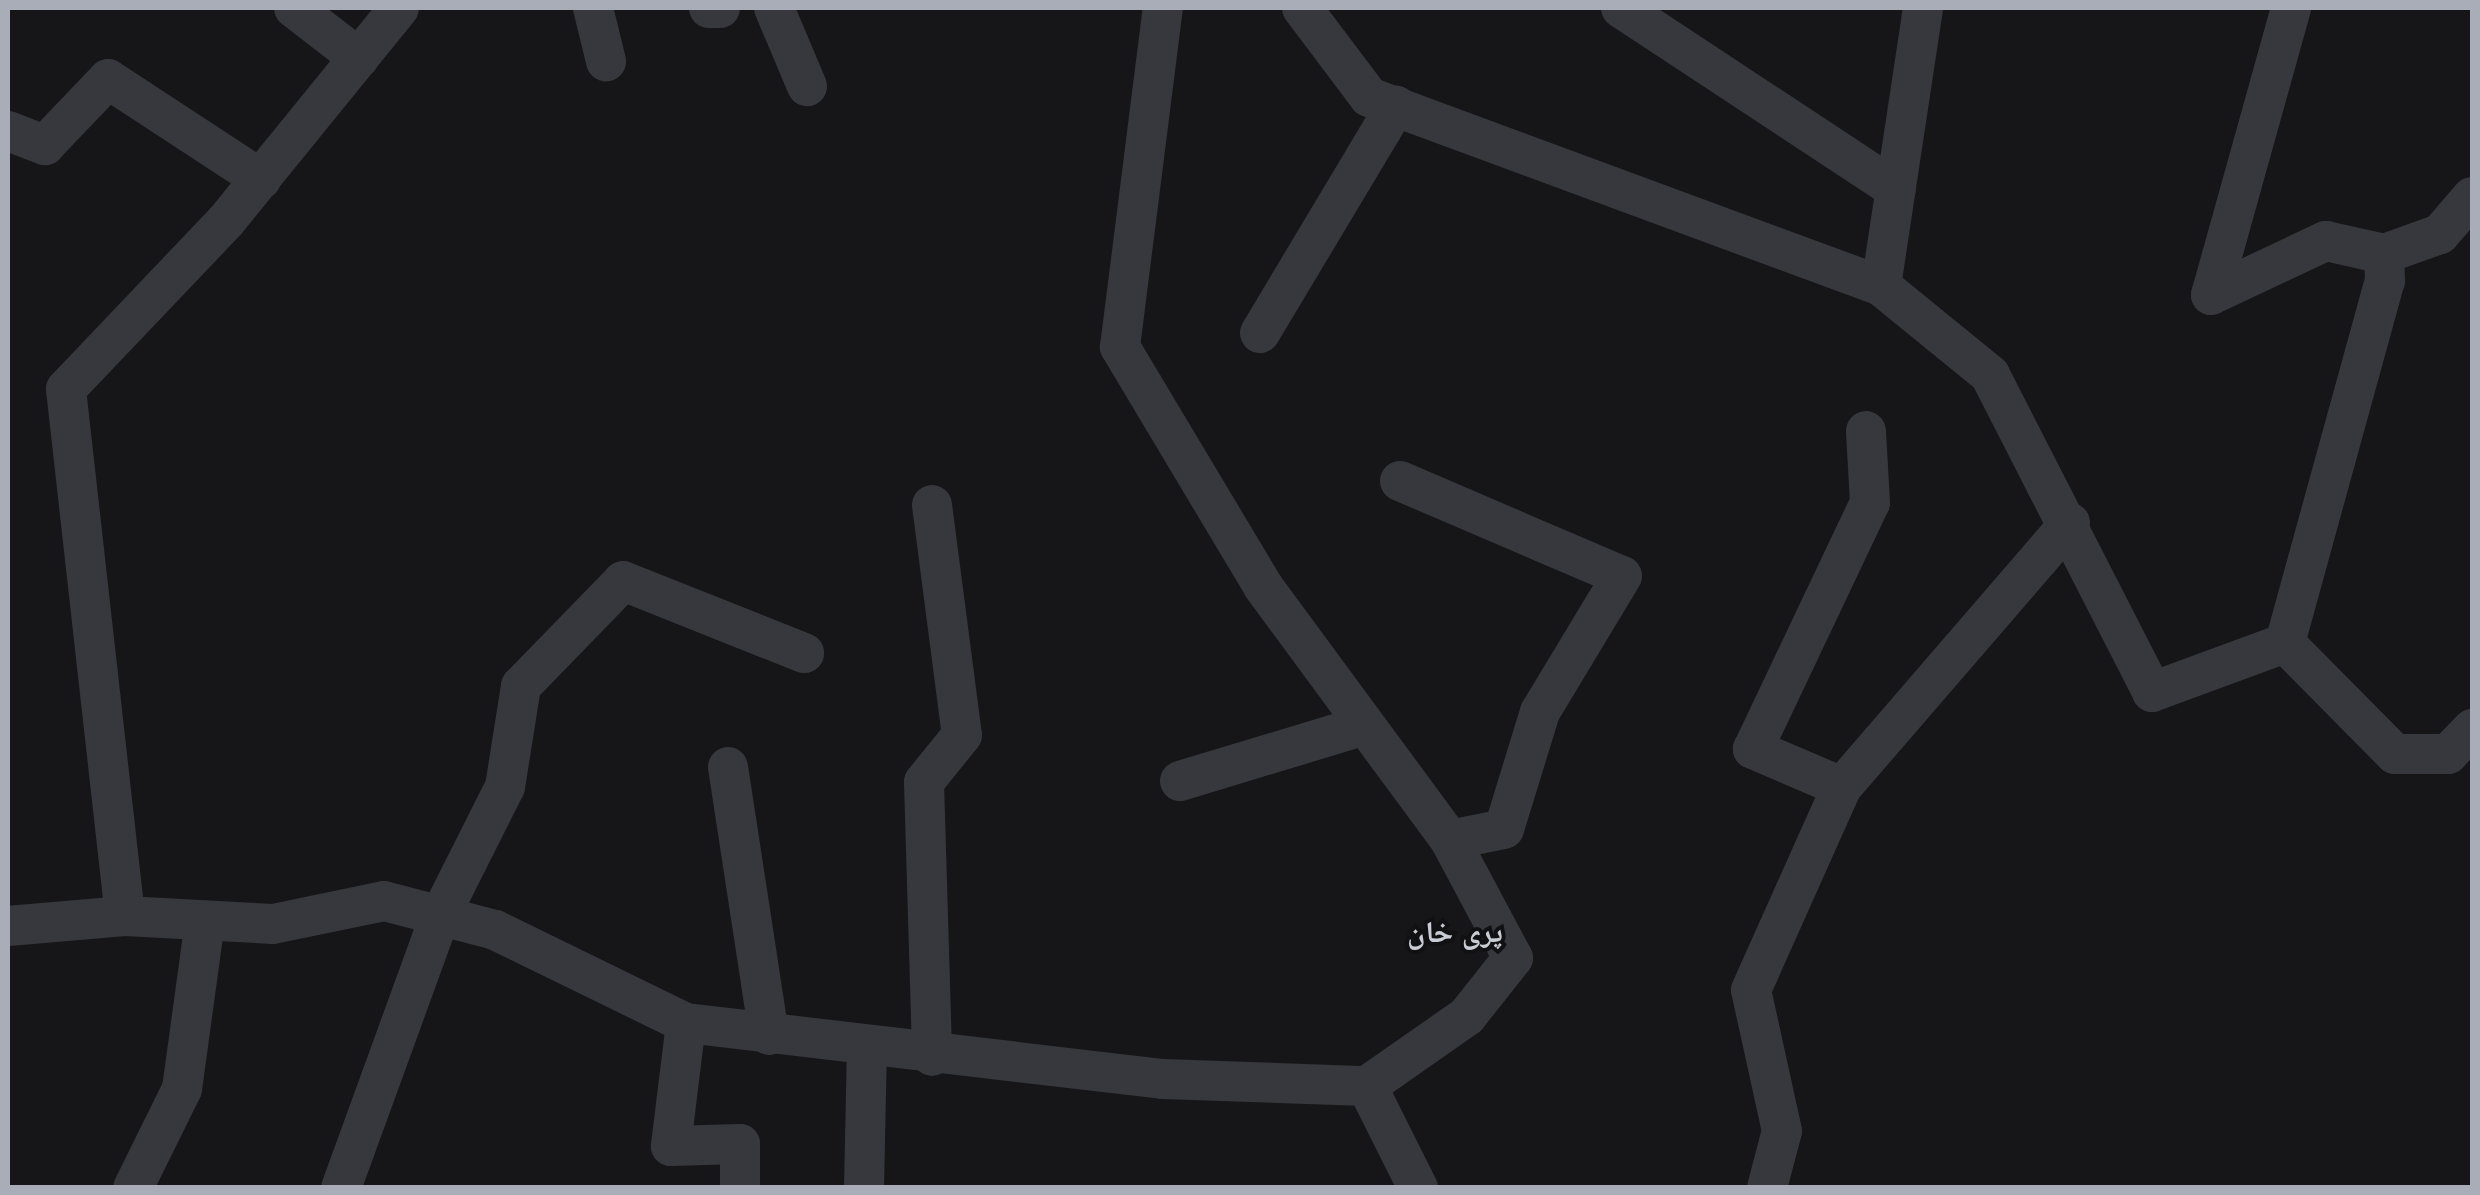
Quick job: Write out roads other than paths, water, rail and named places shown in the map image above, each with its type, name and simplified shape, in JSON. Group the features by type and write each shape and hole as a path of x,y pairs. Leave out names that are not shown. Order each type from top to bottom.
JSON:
{"street":[{"path":"294,8 359,58"},
{"path":"125,916 66,388 261,179 399,8"},
{"path":"593,8 606,61"},
{"path":"709,8 720,8"},
{"path":"774,8 807,86"},
{"path":"8,926 125,916 273,924 384,900 495,930 686,1023 932,1056 1163,1079 1367,1086 1467,1016 1513,958 1450,840 1263,586 1120,347 1163,8"},
{"path":"1302,8 1369,96 1881,286 1990,375 2070,524 2152,692 2285,643"},
{"path":"1621,8 1896,189"},
{"path":"1881,286 1923,8"},
{"path":"2291,8 2211,294 2326,241 2384,254 2440,234 2472,196"},
{"path":"8,131 45,145 108,80 261,179"},
{"path":"1260,333 1396,106"},
{"path":"2285,643 2385,282 2384,254"},
{"path":"1842,787 1754,750 1870,503 1866,431"},
{"path":"1400,481 1622,576 1540,712 1504,829 1450,840"},
{"path":"932,505 962,735 924,782 932,1056"},
{"path":"1767,1188 1782,1131 1752,990 1842,787 2070,524"},
{"path":"341,1188 440,916 505,787 521,686 622,582 804,652"},
{"path":"2285,643 2395,754 2448,754 2472,730"},
{"path":"1180,782 1365,725"},
{"path":"728,767 769,1035"},
{"path":"134,1187 182,1089 204,921"},
{"path":"686,1023 672,1146 740,1144 740,1188"},
{"path":"864,1188 867,1048"},
{"path":"1367,1086 1418,1188"}],"district":[{"name":"پری خان","path":"1455,932"}]}
